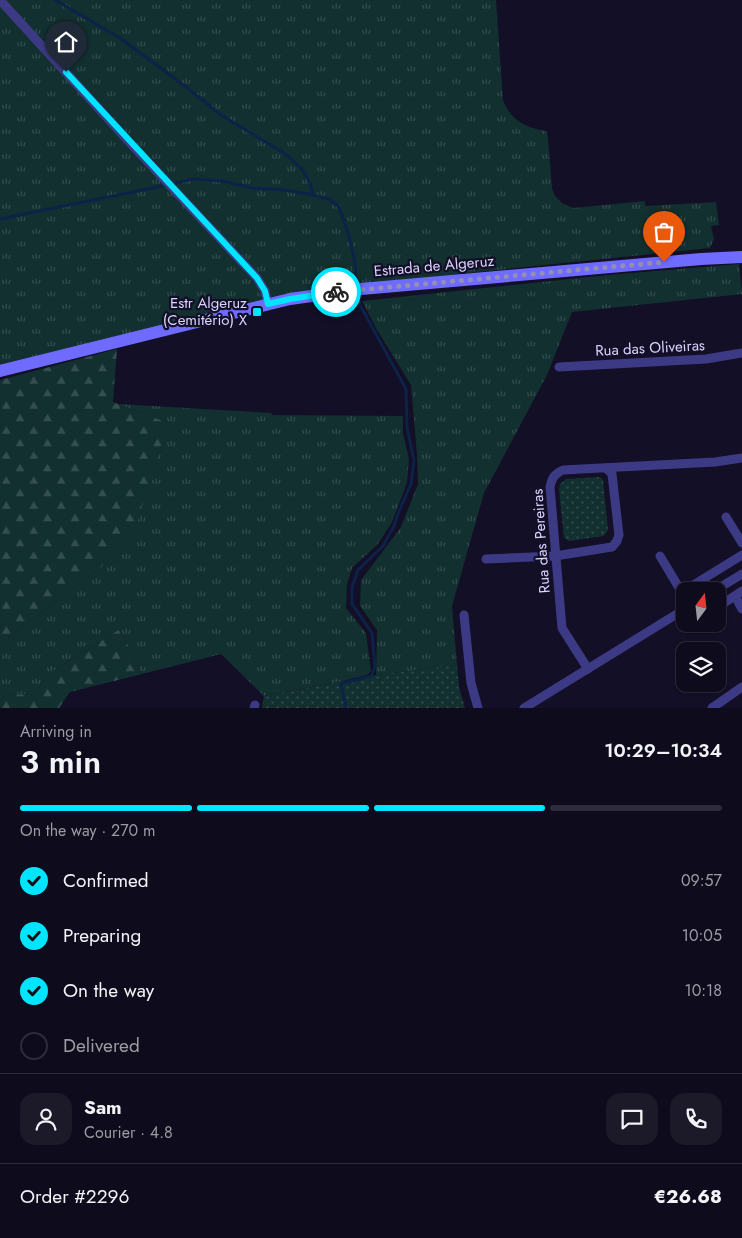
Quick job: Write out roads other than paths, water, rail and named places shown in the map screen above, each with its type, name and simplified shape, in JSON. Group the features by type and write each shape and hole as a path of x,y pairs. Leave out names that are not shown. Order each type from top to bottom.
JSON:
{"main road":[{"name":"Estrada de Algeruz","path":"701,259 742,251"},
{"name":"Estrada de Algeruz","path":"0,372 290,299 358,290 701,259 742,257"}],"street":[{"path":"0,0 257,278 265,291 268,304"},
{"name":"Rua das Oliveiras","path":"558,367 706,359 742,353"},
{"name":"Rua das Pereiras","path":"588,669 562,628 550,487 556,473 563,470 715,462 742,458"},
{"path":"486,560 555,556 612,547 619,535 612,474 606,468"},
{"path":"726,517 742,544"},
{"path":"702,582 742,555"},
{"path":"660,556 676,583"},
{"path":"726,584 742,574"},
{"path":"726,602 738,594 742,608"},
{"path":"464,615 471,683 478,708"},
{"path":"524,708 676,615"},
{"path":"712,708 742,687"}],"waterway":[{"path":"55,0 120,38 221,115 284,153 302,169 310,183 313,195"},
{"path":"176,183 193,179 223,181 252,188 285,190 329,199 339,207 349,236 355,264 357,287"},
{"path":"0,219 162,186"},
{"path":"346,708 341,684 371,676 375,667 372,633 352,604 352,587 358,570 383,546 394,526 411,484 414,461 407,427 406,389 360,305 358,293"}],"place":[{"name":"Estr Algeruz (Cemitério) X","path":"257,312"}]}
